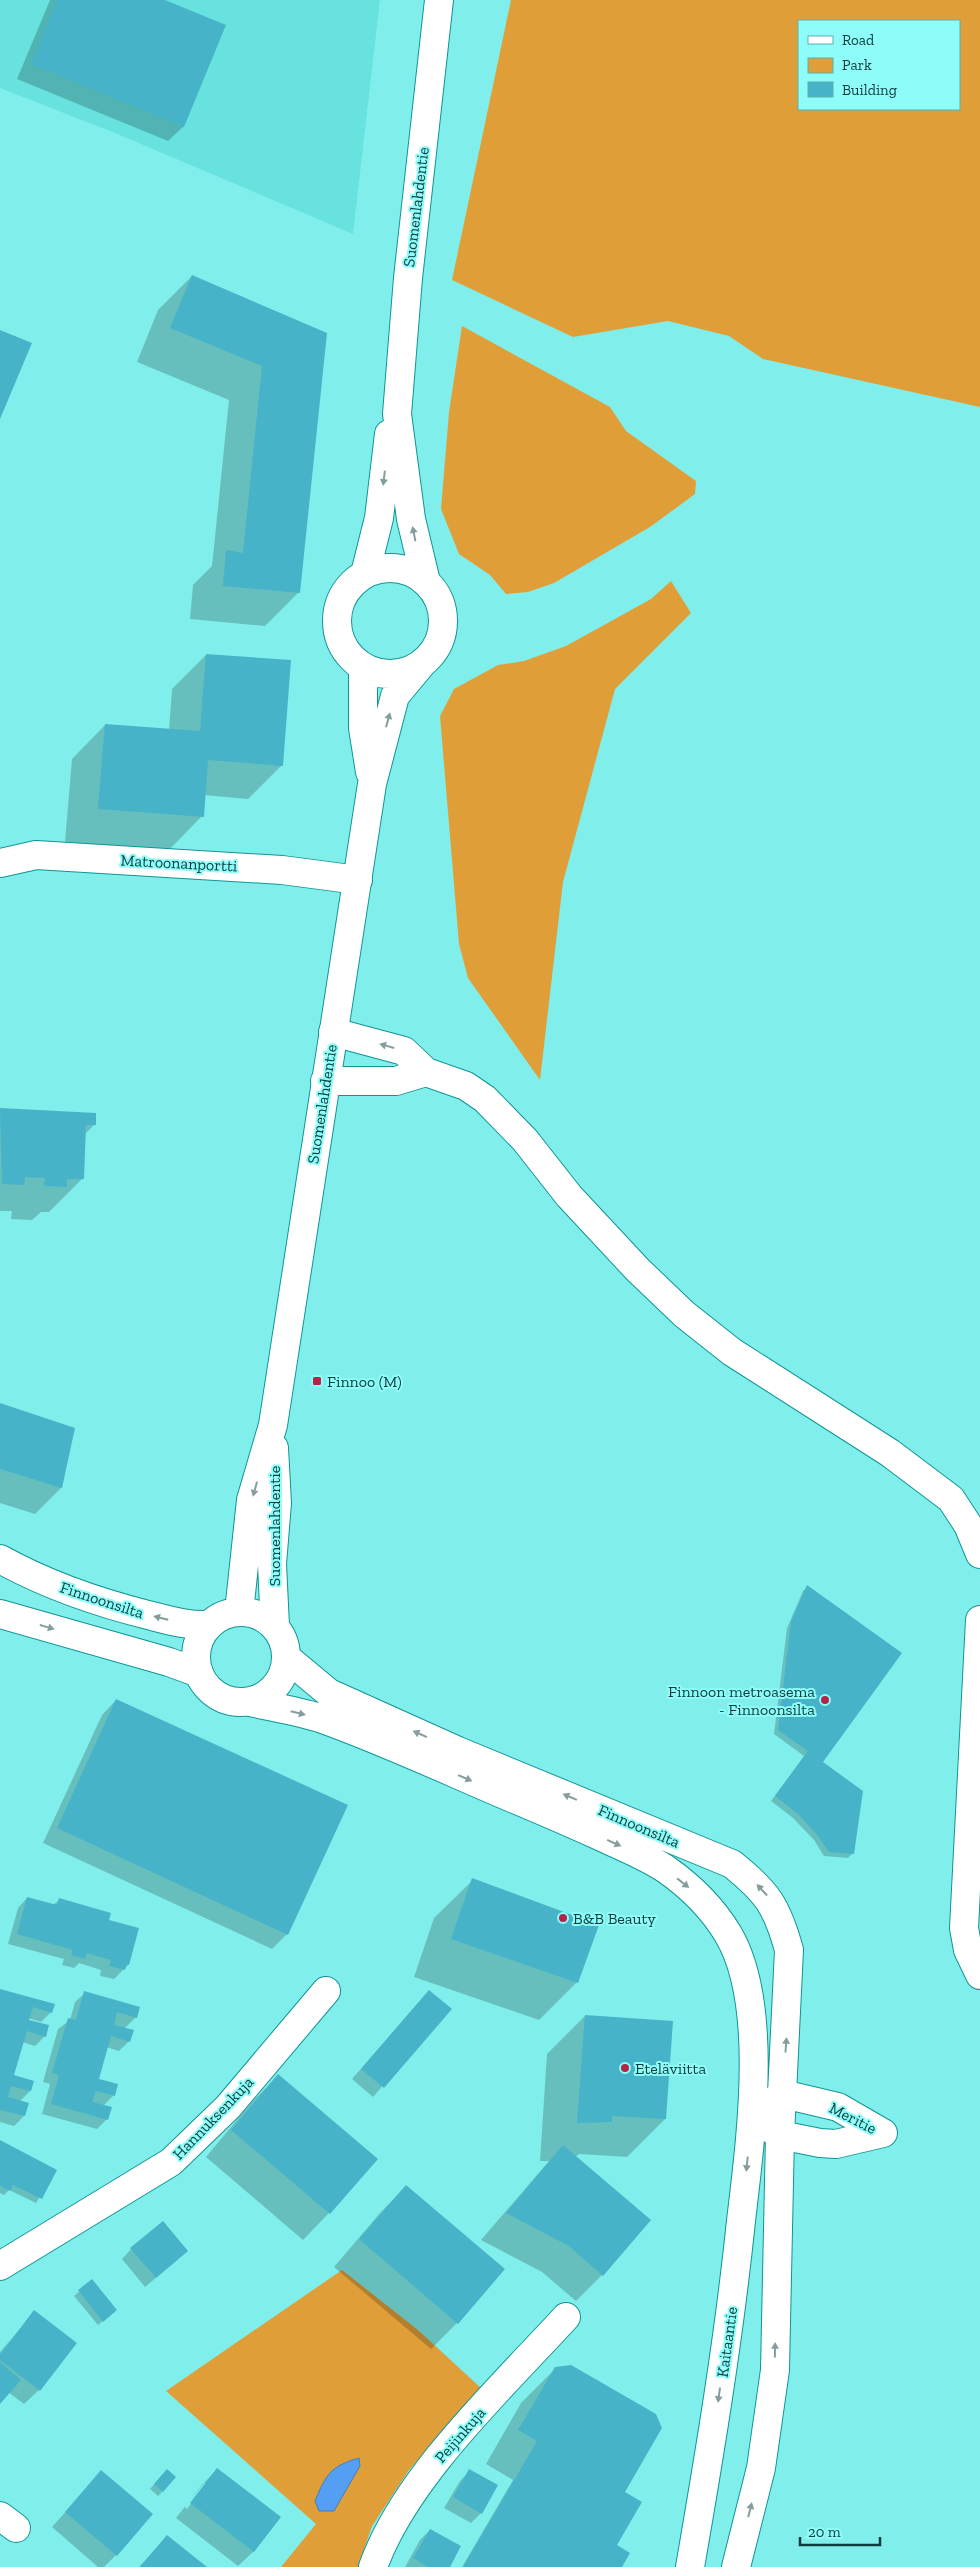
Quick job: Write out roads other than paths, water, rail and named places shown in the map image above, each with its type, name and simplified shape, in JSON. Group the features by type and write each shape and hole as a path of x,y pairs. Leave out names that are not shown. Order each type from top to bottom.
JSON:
{"main road":[{"name":"Suomenlahdentie","path":"426,582 411,519 397,414 408,278 439,0"},
{"name":"Suomenlahdentie","path":"357,581 379,518 389,434 397,414"},
{"path":"397,568 412,573 426,582 438,597 442,608 443,631 432,655 420,666 407,672 392,675 363,668 348,654 339,635 338,615 357,581 381,569 397,568"},
{"name":"Suomenlahdentie","path":"239,1612 251,1500 273,1425 372,784 395,696 420,666"},
{"name":"Suomenlahdentie","path":"363,668 363,728 372,784"},
{"name":"Matroonanportti","path":"0,863 36,855 282,870 358,880"},
{"path":"333,1032 404,1051 426,1072 466,1086 500,1112 569,1196 638,1270 691,1319 732,1352 890,1453 951,1499 968,1525 980,1554"},
{"path":"325,1082 396,1081 426,1072"},
{"name":"Suomenlahdentie","path":"273,1425 277,1503 272,1564 275,1626"},
{"name":"Finnoonsilta","path":"0,1559 28,1575 72,1592 180,1623 209,1625"},
{"path":"239,1612 259,1615 275,1626 287,1658 284,1673 277,1686 265,1696 250,1702 234,1702 219,1697 207,1687 199,1673 196,1656 200,1640 209,1625 222,1616 239,1612"},
{"path":"0,1614 169,1662 199,1673"},
{"path":"980,1620 964,1928 968,1950 980,1976"},
{"name":"Finnoonsilta","path":"287,1658 329,1693 458,1751 732,1864 753,1881 771,1901 783,1925 790,1950 780,2135"},
{"name":"Finnoonsilta","path":"250,1702 318,1718 543,1811 643,1856 666,1869 692,1890 713,1912 728,1934 744,1973 752,2042 752,2116"},
{"name":"Hannuksenkuja","path":"0,2266 171,2162 228,2107 326,1991"},
{"path":"752,2116 783,2094"},
{"name":"Meritie","path":"752,2116 780,2135 836,2144 882,2133 838,2107 783,2094"},
{"name":"Kaitaantie","path":"690,2567 717,2414 733,2298 752,2116"},
{"path":"736,2567 761,2468 775,2370 780,2135"},
{"name":"Peijinkuja","path":"373,2567 386,2536 435,2464 566,2317"}],"place":[{"name":"Finnoo (M)","path":"317,1381"},
{"name":"Finnoon metroasema - Finnoonsilta","path":"825,1700"},
{"name":"B&B Beauty","path":"563,1918"},
{"name":"Eteläviitta","path":"625,2068"}]}
